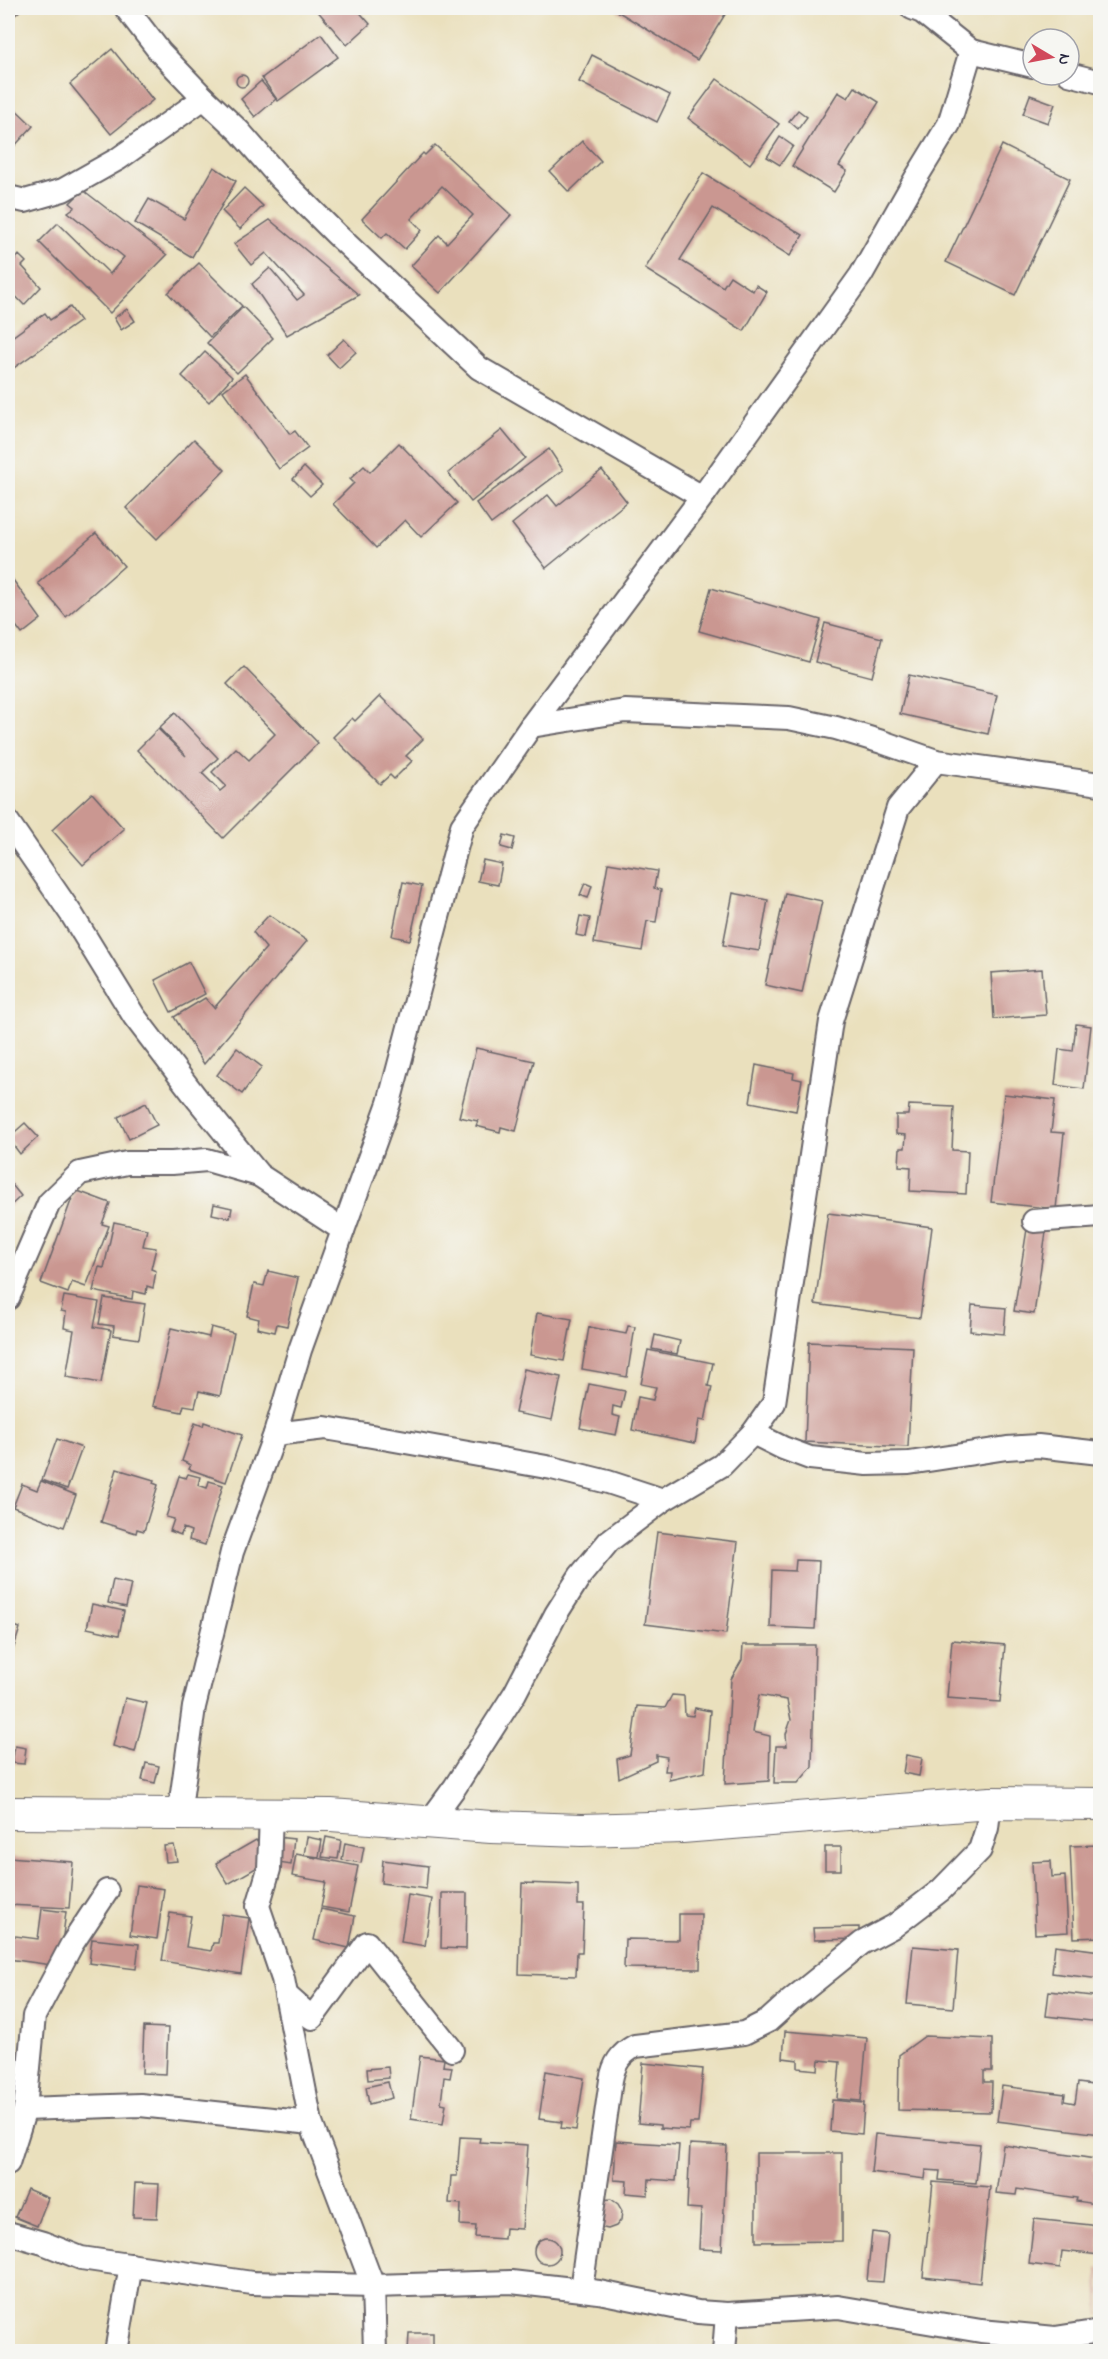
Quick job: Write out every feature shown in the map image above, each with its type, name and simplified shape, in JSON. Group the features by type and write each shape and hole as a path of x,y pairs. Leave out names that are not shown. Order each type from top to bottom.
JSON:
{"street":[{"path":"126,8 160,52 239,131 279,177 336,234 479,368 697,494 705,493"},
{"path":"912,8 922,12 971,51 1021,63"},
{"path":"179,1815 194,1707 229,1563 275,1434 300,1350 389,1103 462,826 531,726 705,493 861,275 916,178 950,124 971,51"},
{"path":"1081,77 1101,82"},
{"path":"8,197 25,201 63,190 118,159 204,98"},
{"path":"531,726 625,711 789,718 864,736 936,761 1101,784"},
{"path":"430,1821 455,1787 515,1693 556,1614 580,1576 609,1541 663,1500 722,1465 753,1433 774,1403 831,1021 898,808 936,761"},
{"path":"8,822 72,915 134,1016 259,1175"},
{"path":"8,1298 49,1203 80,1173 127,1163 207,1160 259,1175 343,1230"},
{"path":"1034,1221 1101,1216"},
{"path":"275,1434 325,1428 379,1437 552,1468 608,1482 663,1500"},
{"path":"753,1433 810,1458 867,1464 909,1463 1007,1448 1038,1446 1101,1453"},
{"path":"8,1813 271,1814 582,1830 682,1827 990,1803 1101,1804"},
{"path":"581,2289 611,2080 618,2059 626,2050 635,2046 744,2033 768,2021 862,1943 894,1926 941,1890 980,1850 987,1828 990,1803"},
{"path":"271,1814 270,1869 258,1906 283,1979 310,2122 373,2286 375,2352"},
{"path":"8,2163 25,2109 34,2016 72,1944 107,1891"},
{"path":"286,1995 312,2018 367,1943 452,2050"},
{"path":"25,2109 140,2105 310,2122"},
{"path":"8,2233 43,2243 81,2258 252,2283 373,2286 511,2282 581,2289 698,2312 727,2314 838,2307 1052,2345 1101,2331"},
{"path":"116,2352 131,2265"},
{"path":"724,2352 727,2314"},
{"path":"981,2331 996,2352"}],"building":[{"path":"8,8 23,8 8,21"},
{"path":"315,8 356,8 370,24 347,45"},
{"path":"619,8 729,8 697,60 617,11"},
{"path":"321,34 338,57 278,101 262,78"},
{"path":"112,49 153,100 111,134 70,84"},
{"path":"592,55 670,95 657,122 579,82"},
{"path":"242,75 248,81 242,87 236,81"},
{"path":"717,79 779,124 750,164 688,118"},
{"path":"261,81 276,99 255,117 241,99"},
{"path":"855,87 879,102 839,166 847,171 834,192 792,166 838,92 848,98"},
{"path":"1030,95 1055,104 1048,123 1023,114"},
{"path":"8,102 33,126 10,151 8,149"},
{"path":"798,110 807,117 798,129 789,121"},
{"path":"780,137 793,146 780,165 767,157"},
{"path":"582,141 601,161 569,192 550,172"},
{"path":"435,145 511,215 440,293 411,266 439,235 447,243 473,215 442,186 411,219 422,230 405,249 387,233 382,238 362,219 423,153 425,155"},
{"path":"1002,145 1070,179 1015,295 946,262"},
{"path":"214,167 236,181 192,257 135,223 149,199 184,219"},
{"path":"703,173 803,235 790,256 713,208 680,260 723,287 730,276 753,291 756,285 767,292 744,331 645,269"},
{"path":"244,188 263,206 240,229 222,211"},
{"path":"83,190 167,255 110,313 39,242 58,223 110,274 124,257 68,212 75,207 70,203"},
{"path":"270,220 359,295 287,335 252,284 270,268 297,300 304,295 266,253 251,265 234,244"},
{"path":"8,252 15,260 19,255 26,262 22,266 41,287 24,305 8,288"},
{"path":"199,263 242,306 210,337 168,293"},
{"path":"70,307 80,321 8,372 8,340 45,313 50,320"},
{"path":"243,307 273,338 237,373 207,343"},
{"path":"127,309 135,321 121,330 114,318"},
{"path":"344,339 356,352 339,368 327,355"},
{"path":"205,352 232,377 209,402 182,376"},
{"path":"245,374 290,434 295,431 308,448 279,469 223,391"},
{"path":"502,430 525,458 471,502 448,473"},
{"path":"194,439 225,470 157,539 126,508"},
{"path":"399,443 457,503 421,537 405,520 376,548 333,504 354,483 350,479 364,466 370,472"},
{"path":"549,449 563,470 491,524 476,503"},
{"path":"304,467 322,485 310,496 293,479"},
{"path":"602,470 627,502 546,568 512,524 548,495 557,506"},
{"path":"96,533 124,566 66,617 38,583"},
{"path":"8,573 41,619 22,634 8,615"},
{"path":"711,588 821,620 809,662 699,631"},
{"path":"825,623 882,638 872,677 815,662"},
{"path":"244,667 318,743 223,838 137,750 158,729 186,756 159,728 175,713 218,758 202,773 220,791 226,786 212,772 236,748 249,760 275,734 227,684"},
{"path":"909,675 997,695 988,734 900,714"},
{"path":"380,696 423,739 406,756 412,761 394,779 390,775 380,784 333,737 352,718 355,721"},
{"path":"92,793 124,829 83,865 52,830"},
{"path":"504,835 515,838 512,850 501,847"},
{"path":"483,860 502,864 498,885 478,881"},
{"path":"608,863 657,871 654,888 661,890 656,922 647,921 642,951 594,943"},
{"path":"403,882 422,886 410,940 392,936"},
{"path":"585,883 592,886 588,898 580,895"},
{"path":"733,893 768,900 759,951 723,945"},
{"path":"785,893 822,901 802,993 765,985"},
{"path":"269,915 307,941 204,1064 174,1017 205,998 214,1008 266,948 253,932"},
{"path":"580,916 590,918 586,937 576,935"},
{"path":"189,962 205,994 171,1012 155,980"},
{"path":"1042,969 1046,1015 994,1019 991,973"},
{"path":"1076,1024 1091,1026 1084,1089 1055,1085 1059,1049 1073,1051"},
{"path":"237,1048 262,1067 242,1094 217,1075"},
{"path":"476,1048 534,1061 516,1131 501,1127 500,1132 476,1126 478,1121 459,1117"},
{"path":"756,1065 794,1073 793,1078 802,1080 796,1111 750,1102"},
{"path":"1004,1094 1055,1100 1051,1132 1064,1133 1056,1209 991,1202"},
{"path":"146,1103 157,1125 129,1139 118,1117"},
{"path":"909,1105 954,1107 952,1150 968,1151 966,1194 910,1191 911,1167 899,1166 900,1148 905,1148 906,1135 896,1134 896,1115 908,1115"},
{"path":"25,1123 38,1137 20,1154 8,1138"},
{"path":"8,1180 21,1196 8,1208"},
{"path":"75,1190 110,1203 102,1224 109,1226 86,1287 72,1282 68,1293 41,1283"},
{"path":"214,1204 232,1208 230,1218 212,1214"},
{"path":"828,1213 932,1227 920,1318 815,1304"},
{"path":"114,1222 147,1229 143,1246 156,1248 151,1269 156,1271 153,1288 147,1286 146,1294 133,1291 132,1299 93,1291 99,1267 104,1268"},
{"path":"1027,1229 1046,1232 1034,1314 1014,1311"},
{"path":"268,1271 298,1278 287,1326 277,1324 275,1332 257,1328 259,1319 247,1316 254,1284 264,1286"},
{"path":"64,1296 99,1302 94,1327 111,1330 101,1383 66,1377 74,1330 64,1328 66,1312 61,1311"},
{"path":"104,1298 145,1304 139,1339 113,1335 114,1326 99,1324"},
{"path":"972,1305 1006,1308 1004,1334 970,1331"},
{"path":"537,1313 572,1319 564,1361 530,1355"},
{"path":"628,1326 635,1327 627,1377 582,1369 589,1327 626,1334"},
{"path":"211,1327 234,1333 220,1396 199,1391 195,1407 184,1405 182,1412 153,1406 171,1328 209,1337"},
{"path":"655,1335 680,1341 677,1354 652,1349"},
{"path":"809,1342 913,1347 908,1447 805,1442"},
{"path":"648,1350 713,1363 708,1386 712,1387 705,1421 699,1420 695,1443 632,1430 638,1397 653,1400 656,1387 641,1384"},
{"path":"524,1369 561,1377 552,1420 515,1413"},
{"path":"589,1384 625,1391 621,1408 613,1406 612,1415 620,1417 616,1435 580,1428"},
{"path":"204,1422 242,1435 226,1482 189,1469 191,1465 182,1461 195,1423 203,1426"},
{"path":"57,1439 82,1448 67,1489 42,1480"},
{"path":"117,1469 154,1480 153,1483 158,1485 144,1531 137,1529 136,1533 101,1522"},
{"path":"188,1474 200,1477 198,1485 207,1488 209,1481 223,1485 205,1545 189,1540 191,1531 183,1528 181,1535 170,1531 174,1519 166,1517 179,1476 186,1478"},
{"path":"41,1481 76,1495 64,1527 13,1507 22,1484 37,1490"},
{"path":"657,1532 738,1542 726,1634 645,1624"},
{"path":"796,1560 819,1561 815,1629 770,1627 772,1570 795,1571"},
{"path":"113,1580 131,1584 126,1607 108,1603"},
{"path":"92,1604 124,1611 119,1635 87,1628"},
{"path":"8,1624 20,1628 8,1666"},
{"path":"952,1640 1005,1645 1000,1702 947,1698"},
{"path":"743,1645 815,1645 812,1767 798,1783 774,1783 776,1746 787,1746 786,1734 791,1720 787,1700 759,1695 753,1732 770,1736 769,1781 725,1784 731,1679 742,1660"},
{"path":"672,1695 684,1696 685,1715 693,1716 695,1708 710,1711 705,1772 669,1780 670,1771 665,1771 667,1757 656,1755 656,1761 619,1778 617,1759 630,1755 637,1706 665,1708"},
{"path":"125,1698 147,1703 135,1752 113,1746"},
{"path":"15,1746 26,1748 24,1764 12,1763"},
{"path":"906,1755 922,1758 919,1776 903,1773"},
{"path":"146,1763 159,1766 155,1783 142,1780"},
{"path":"276,1837 294,1839 291,1865 272,1862"},
{"path":"307,1837 322,1840 319,1857 304,1855"},
{"path":"326,1837 341,1840 338,1859 322,1857"},
{"path":"256,1840 268,1861 228,1884 216,1863"},
{"path":"345,1843 364,1847 361,1863 342,1860"},
{"path":"174,1845 177,1861 166,1862 164,1846"},
{"path":"1100,1845 1100,1937 1074,1938 1070,1846"},
{"path":"825,1847 841,1847 841,1870 825,1870"},
{"path":"296,1854 358,1866 349,1912 321,1907 326,1882 292,1876"},
{"path":"8,1857 73,1862 69,1908 8,1905"},
{"path":"383,1860 428,1866 426,1889 381,1883"},
{"path":"1051,1861 1052,1877 1065,1876 1068,1932 1035,1934 1032,1862"},
{"path":"522,1883 578,1885 578,1905 584,1905 582,1952 577,1952 576,1976 519,1974"},
{"path":"137,1885 164,1889 157,1939 130,1935"},
{"path":"442,1893 467,1893 466,1949 441,1948"},
{"path":"408,1895 432,1899 425,1946 401,1942"},
{"path":"42,1909 66,1912 59,1966 8,1959 8,1935 38,1939"},
{"path":"321,1909 355,1916 349,1948 314,1940"},
{"path":"170,1913 191,1916 186,1947 211,1951 213,1943 218,1943 222,1914 249,1918 241,1974 162,1961"},
{"path":"679,1914 701,1914 700,1969 624,1968 625,1939 679,1940"},
{"path":"859,1927 859,1939 814,1940 813,1928"},
{"path":"92,1939 139,1944 136,1969 89,1963"},
{"path":"1055,1945 1100,1951 1100,1979 1052,1973"},
{"path":"913,1946 958,1950 953,2008 907,2004"},
{"path":"1049,1991 1100,1997 1100,2022 1046,2016"},
{"path":"144,2027 168,2028 166,2074 142,2073"},
{"path":"785,2031 867,2038 861,2101 837,2099 840,2062 819,2060 818,2070 798,2068 798,2060 783,2058"},
{"path":"925,2036 992,2039 992,2071 984,2071 984,2082 992,2082 991,2112 898,2110 899,2055"},
{"path":"420,2056 444,2059 443,2066 452,2067 450,2078 444,2077 441,2103 446,2104 443,2124 411,2119"},
{"path":"643,2063 703,2069 698,2123 690,2123 689,2130 660,2128 660,2125 638,2123"},
{"path":"388,2067 389,2078 368,2080 367,2069"},
{"path":"546,2071 584,2078 576,2130 561,2128 562,2122 539,2119"},
{"path":"388,2082 392,2098 369,2104 366,2087"},
{"path":"1078,2083 1100,2086 1100,2134 997,2121 1002,2086 1065,2094 1064,2101 1075,2103"},
{"path":"832,2100 864,2103 862,2134 830,2131"},
{"path":"875,2134 980,2144 976,2183 939,2180 940,2171 926,2170 925,2179 871,2172"},
{"path":"460,2137 480,2138 479,2142 528,2145 522,2229 505,2228 504,2239 475,2237 476,2226 460,2225 461,2204 449,2203 451,2176 457,2176"},
{"path":"616,2141 679,2145 676,2181 649,2179 648,2195 626,2193 627,2181 614,2180"},
{"path":"690,2144 727,2146 722,2250 699,2249 701,2209 687,2208"},
{"path":"1003,2145 1095,2159 1093,2171 1100,2172 1096,2204 1076,2201 1077,2198 1017,2189 1016,2195 996,2193"},
{"path":"756,2153 842,2153 842,2241 756,2242"},
{"path":"933,2182 990,2187 980,2283 923,2277"},
{"path":"135,2183 159,2184 157,2218 133,2217"},
{"path":"27,2189 48,2198 37,2226 15,2217"},
{"path":"611,2199 622,2211 621,2220 616,2226 608,2229 599,2227 602,2200"},
{"path":"1034,2219 1100,2226 1100,2255 1062,2251 1060,2268 1029,2264"},
{"path":"872,2232 888,2234 883,2282 867,2281"},
{"path":"547,2238 556,2242 560,2251 556,2260 547,2264 538,2260 534,2251 538,2242"},
{"path":"1097,2268 1100,2268 1100,2315 1099,2315"},
{"path":"409,2333 433,2333 433,2352 408,2352"}]}
